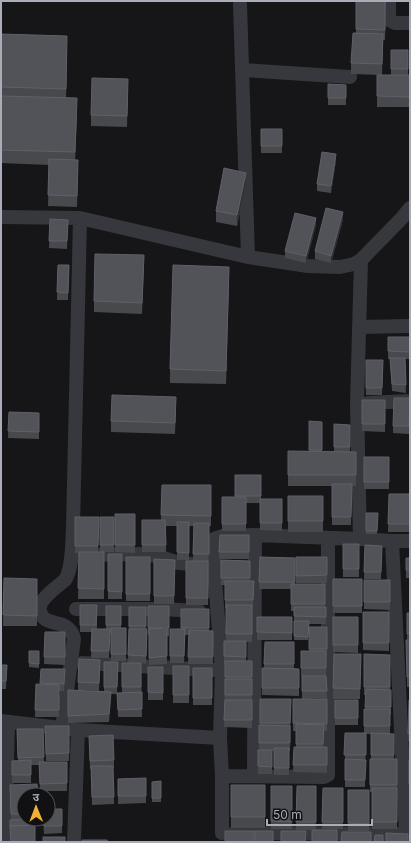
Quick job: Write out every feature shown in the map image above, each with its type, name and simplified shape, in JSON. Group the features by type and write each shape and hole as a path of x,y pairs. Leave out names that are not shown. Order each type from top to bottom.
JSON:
{"street":[{"path":"389,1 390,20 395,23 410,23"},
{"path":"240,4 248,257"},
{"path":"242,70 350,77"},
{"path":"1,217 80,218 248,257 322,267 340,267 354,264 361,260 401,220 410,208"},
{"path":"62,728 74,639 70,629 65,626 48,622 44,618 40,607 44,598 68,576 71,555 73,527 80,218"},
{"path":"360,539 357,404 361,260"},
{"path":"359,327 410,326"},
{"path":"357,404 410,401"},
{"path":"392,541 408,834 222,837 222,776 220,738 222,671 214,566 214,539 223,536 255,535 410,541"},
{"path":"254,776 255,535"},
{"path":"222,776 326,776 329,772 328,538"},
{"path":"71,555 142,554 157,556 179,562 214,566"},
{"path":"76,609 160,609 217,612"},
{"path":"71,662 222,671"},
{"path":"5,842 4,721 78,730 220,738"},
{"path":"74,842 78,730"}],"building":[{"path":"356,1 385,1 385,30 356,29"},
{"path":"353,33 383,34 382,64 351,63"},
{"path":"1,34 67,36 66,89 1,87"},
{"path":"391,50 408,50 408,69 391,69"},
{"path":"377,75 410,75 410,97 377,96"},
{"path":"92,78 128,79 127,116 91,115"},
{"path":"328,84 346,85 346,98 328,98"},
{"path":"1,96 77,98 75,152 1,150"},
{"path":"261,129 282,129 282,146 261,146"},
{"path":"322,152 336,154 331,186 317,184"},
{"path":"49,159 78,160 77,196 48,195"},
{"path":"224,168 246,173 237,215 216,211"},
{"path":"326,208 343,212 331,256 315,251"},
{"path":"295,213 316,218 306,256 285,251"},
{"path":"50,219 68,220 67,241 49,241"},
{"path":"95,254 144,255 142,303 94,301"},
{"path":"58,265 69,265 68,293 57,292"},
{"path":"173,265 229,267 226,371 170,369"},
{"path":"388,337 410,337 410,352 388,351"},
{"path":"390,358 405,358 406,385 392,384"},
{"path":"366,360 383,360 382,388 366,388"},
{"path":"112,395 176,397 175,423 111,421"},
{"path":"394,398 410,398 409,426 393,426"},
{"path":"362,400 385,400 385,424 362,424"},
{"path":"9,412 39,413 39,432 8,431"},
{"path":"309,421 322,422 322,450 309,450"},
{"path":"334,424 350,425 350,447 334,447"},
{"path":"288,451 356,452 356,475 288,475"},
{"path":"364,457 389,457 389,482 364,482"},
{"path":"235,475 261,475 261,496 235,496"},
{"path":"332,484 352,484 351,517 332,517"},
{"path":"162,485 211,485 211,516 161,515"},
{"path":"389,494 410,494 410,524 388,524"},
{"path":"288,496 323,496 323,521 288,521"},
{"path":"222,497 246,497 246,524 222,524"},
{"path":"260,499 282,499 282,523 260,523"},
{"path":"366,513 378,513 377,531 366,531"},
{"path":"115,514 135,514 135,545 115,545"},
{"path":"75,517 99,517 98,546 75,546"},
{"path":"100,517 114,517 114,545 100,545"},
{"path":"142,520 165,520 166,545 142,545"},
{"path":"177,522 189,522 189,553 177,552"},
{"path":"194,523 209,523 209,554 193,554"},
{"path":"220,535 249,535 249,552 219,552"},
{"path":"343,544 359,544 359,569 343,569"},
{"path":"365,545 382,546 381,572 364,572"},
{"path":"79,552 104,552 104,589 78,588"},
{"path":"108,554 122,554 122,592 108,591"},
{"path":"126,557 150,557 150,594 126,594"},
{"path":"260,557 295,558 295,582 259,582"},
{"path":"296,557 327,557 327,575 296,576"},
{"path":"406,558 410,558 410,570 406,570"},
{"path":"154,559 175,560 174,596 154,596"},
{"path":"221,560 250,561 250,578 221,578"},
{"path":"186,561 208,561 208,598 186,598"},
{"path":"4,578 37,579 37,616 3,615"},
{"path":"333,579 362,579 362,606 333,606"},
{"path":"364,580 390,580 390,602 364,602"},
{"path":"225,581 254,581 253,600 225,600"},
{"path":"291,584 325,584 325,604 291,604"},
{"path":"80,605 97,605 96,625 80,625"},
{"path":"226,605 252,605 252,634 226,634"},
{"path":"106,606 121,606 121,625 106,625"},
{"path":"148,606 169,606 167,656 149,658 149,629 163,628 148,628"},
{"path":"129,607 146,607 146,626 129,626"},
{"path":"294,607 326,607 326,617 294,616"},
{"path":"181,609 209,609 209,628 181,628"},
{"path":"363,612 389,612 389,643 363,643"},
{"path":"407,613 410,613 410,634 407,634"},
{"path":"257,617 292,617 292,633 257,632"},
{"path":"333,617 358,617 358,645 333,645"},
{"path":"294,621 309,621 308,637 294,636"},
{"path":"309,627 327,627 327,649 309,649"},
{"path":"111,628 126,628 126,654 111,654"},
{"path":"92,629 110,629 109,651 91,651"},
{"path":"129,629 147,629 146,656 128,655"},
{"path":"170,629 185,629 184,656 170,656"},
{"path":"189,630 213,631 213,657 188,657"},
{"path":"45,632 65,632 65,657 44,657"},
{"path":"406,640 410,640 410,677 407,677"},
{"path":"224,641 246,641 246,657 224,656"},
{"path":"265,642 294,642 294,664 264,664"},
{"path":"29,651 39,651 39,664 29,663"},
{"path":"301,651 326,651 326,668 301,668"},
{"path":"334,654 361,654 360,689 333,688"},
{"path":"364,654 390,655 390,687 364,687"},
{"path":"79,659 100,660 99,683 78,682"},
{"path":"225,661 252,661 252,677 225,677"},
{"path":"104,662 118,662 117,687 104,687"},
{"path":"122,663 141,663 141,687 122,687"},
{"path":"1,665 7,665 6,681 1,681"},
{"path":"173,666 189,666 189,695 173,695"},
{"path":"148,667 163,667 163,693 148,692"},
{"path":"193,668 212,668 212,698 193,698"},
{"path":"262,668 299,669 299,688 262,688"},
{"path":"41,669 65,669 64,684 40,683"},
{"path":"302,676 326,676 327,691 302,691"},
{"path":"225,679 252,679 252,695 225,695"},
{"path":"36,684 59,685 59,710 35,710"},
{"path":"366,689 391,690 391,707 365,707"},
{"path":"68,690 111,692 109,714 68,716"},
{"path":"142,692 142,709 118,710 117,693"},
{"path":"260,699 291,699 290,723 260,723"},
{"path":"293,699 327,699 327,724 293,723"},
{"path":"225,700 252,700 252,720 224,720"},
{"path":"335,700 358,700 358,718 335,718"},
{"path":"409,700 410,734 408,734"},
{"path":"364,709 390,709 390,726 364,726"},
{"path":"296,724 324,725 323,744 296,744"},
{"path":"259,725 290,726 290,743 259,743"},
{"path":"45,726 69,726 69,753 46,754"},
{"path":"17,729 43,729 44,757 18,758"},
{"path":"345,733 366,733 366,755 344,755"},
{"path":"371,733 394,734 394,755 371,755"},
{"path":"113,735 114,760 90,761 89,736"},
{"path":"294,747 327,747 327,765 293,765"},
{"path":"274,748 289,748 289,768 274,768"},
{"path":"258,750 272,750 272,767 258,766"},
{"path":"345,759 366,760 365,780 345,780"},
{"path":"370,759 397,759 397,785 370,785"},
{"path":"31,760 31,775 12,775 12,761"},
{"path":"410,760 410,784 409,784"},
{"path":"39,762 67,762 67,783 40,784"},
{"path":"91,766 113,766 114,797 92,797"},
{"path":"146,778 146,796 118,796 118,779"},
{"path":"161,781 161,798 152,798 152,782"},
{"path":"37,784 37,787 16,787 16,814 11,814 10,785"},
{"path":"231,785 265,785 265,817 231,817"},
{"path":"271,786 292,786 292,822 271,821"},
{"path":"297,786 316,786 316,822 296,822"},
{"path":"323,788 343,788 343,822 322,822"},
{"path":"372,788 397,788 397,822 372,822"},
{"path":"348,790 369,790 369,824 348,823"},
{"path":"56,809 62,809 62,826 56,826"},
{"path":"10,820 16,820 16,826 10,826"},
{"path":"10,826 35,827 35,842 11,842"},
{"path":"312,830 337,830 337,842 312,842"},
{"path":"225,831 254,831 254,842 225,842"},
{"path":"255,831 273,831 273,842 255,842"},
{"path":"281,831 306,831 305,842 281,842"},
{"path":"342,832 371,832 371,842 341,842"},
{"path":"386,833 408,834 408,842 386,842"},
{"path":"375,835 383,835 383,842 374,842"},
{"path":"43,837 65,837 65,842 43,842"},
{"path":"82,840 107,840 108,842 82,842"}]}
